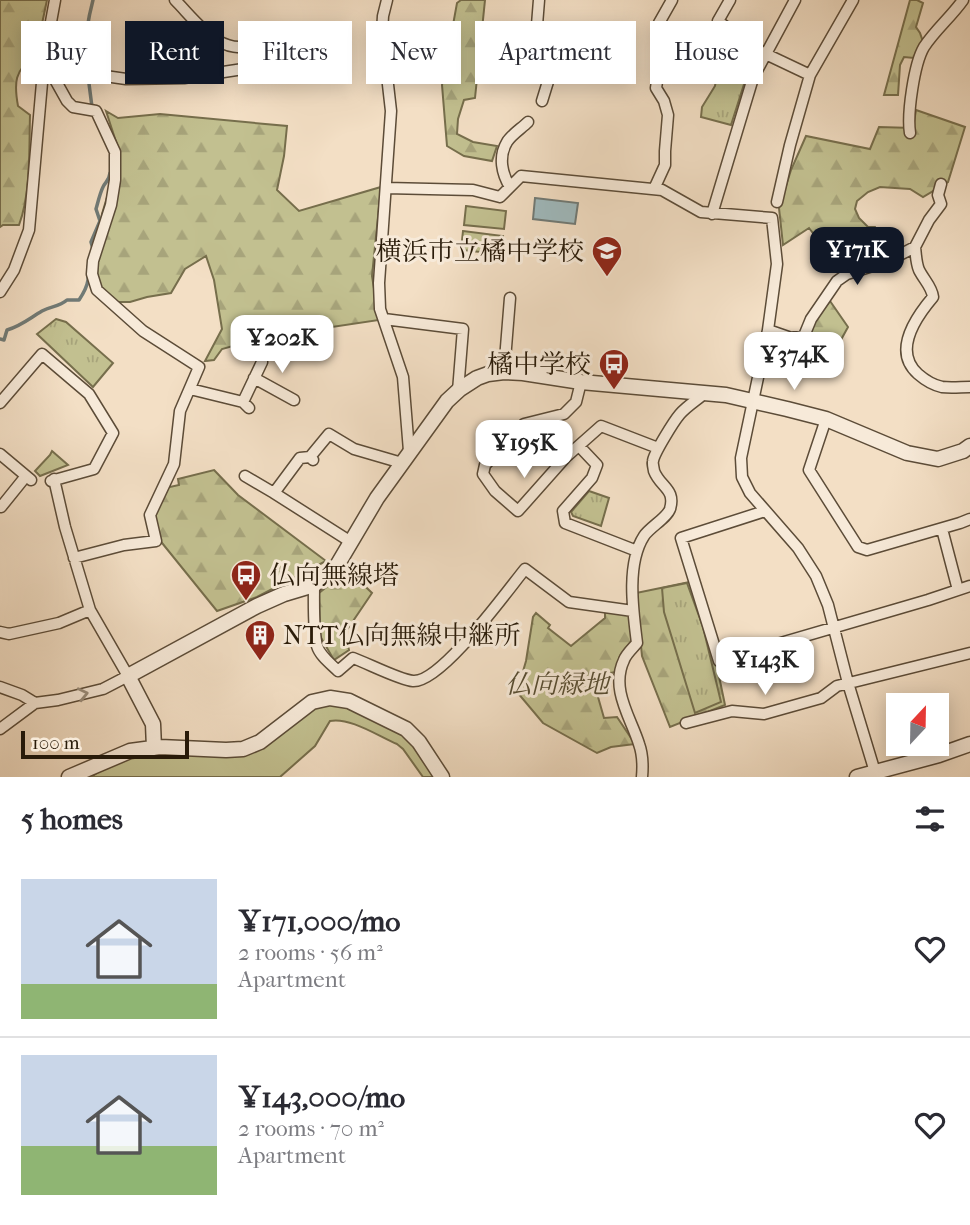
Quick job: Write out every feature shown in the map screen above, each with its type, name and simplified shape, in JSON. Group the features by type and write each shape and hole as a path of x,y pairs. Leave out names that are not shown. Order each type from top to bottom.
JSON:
{"street":[{"path":"51,21 55,0"},
{"path":"111,77 184,78 243,69 256,61 273,32 254,45 224,45 212,37 175,0"},
{"path":"387,0 382,32 391,111 379,283 380,309 404,377 405,457"},
{"path":"539,0 537,25 540,47 554,62 542,101"},
{"path":"654,189 665,165 668,115 656,88 666,57 659,23 671,0"},
{"path":"730,0 718,21 755,49 810,75"},
{"path":"712,214 753,78 794,0"},
{"path":"777,202 810,75 853,0"},
{"path":"910,133 909,116 914,72 923,48 963,0"},
{"path":"0,292 14,271 29,230 42,84"},
{"path":"57,84 73,107 92,110 115,152 115,180 111,205 93,261 92,274 97,290 143,331 199,367 180,411 174,464 150,515 156,541 124,545 74,558"},
{"path":"510,187 502,164 503,153 507,141 528,122"},
{"path":"386,188 473,190 500,197 521,176 662,190 701,212 772,218 777,264 768,330 741,468 750,493 798,548 816,576 828,605 875,772"},
{"path":"941,184 938,195 941,204 929,219 915,247 917,264 933,297 911,327 907,344 908,358 915,371 927,382 943,387 970,387"},
{"path":"768,330 791,338 804,336 811,319 837,281 847,274 888,261 915,247"},
{"path":"504,372 510,298"},
{"path":"384,319 463,329 458,391"},
{"path":"0,403 42,354 89,394 113,433 94,469 53,480 90,610 153,724 154,748"},
{"path":"190,388 246,405 262,362"},
{"path":"0,729 35,703 103,689 257,606 314,585 335,569 377,498 447,401 477,379 504,372 523,373 581,382 705,393 753,401 826,419 907,453 938,458 963,451 970,446"},
{"path":"254,378 294,400"},
{"path":"581,382 576,402 564,414 524,424 485,465 483,474 495,491 517,511 566,457 601,426 658,448"},
{"path":"642,777 643,762 622,700 619,675 624,659 637,643 634,559 644,537 670,508 672,498 653,467 658,448 681,414 705,393"},
{"path":"826,419 809,470 858,547 867,550 970,519"},
{"path":"274,493 300,458 312,459 329,434 354,449 405,457"},
{"path":"579,446 597,465 592,478 563,511 565,523 637,551"},
{"path":"0,454 28,478 1,507"},
{"path":"245,476 351,542"},
{"path":"765,511 681,538 719,661 970,586"},
{"path":"942,529 958,590"},
{"path":"314,585 317,647 325,659 338,671 353,657 414,681 427,678 464,645 525,569 569,602 634,611"},
{"path":"0,632 9,634 60,623 90,610"},
{"path":"686,723 732,711 764,714 821,698 837,686 970,653"},
{"path":"0,687 35,703"},
{"path":"69,777 130,751 154,748 243,749 260,742 312,702 330,698 349,701 406,729 419,742 442,777"},
{"path":"857,777 970,744"}],"green space":[{"path":"0,0 47,0 43,21 21,21 21,70 16,91 18,106 30,115 29,171 26,199 19,225 0,227"},
{"path":"461,0 485,0 483,21 475,21 475,98 464,100 457,134 473,142 497,146 492,161 464,156 447,146 442,84 461,84 461,21 454,21 457,3"},
{"path":"910,0 923,3 916,27 923,42 914,58 904,57 900,65 898,95 884,95"},
{"path":"744,84 731,125 701,117 702,107 715,86"},
{"path":"916,110 965,127 948,182 923,197 910,189 880,187 857,201 855,209 859,218 868,227 875,227 878,234 870,246 841,256 823,244 809,228 783,245 779,208 791,170 806,136 870,149 879,127 913,128"},
{"path":"106,111 118,118 160,114 287,126 277,190 299,211 381,187 372,276 379,320 272,335 222,349 214,360 205,361 222,329 214,280 206,256 185,269 171,293 130,302 109,302 97,286 98,239 102,214 120,154"},
{"path":"466,206 506,211 504,229 464,225"},
{"path":"463,231 503,236 501,254 461,250"},
{"path":"830,301 848,327 831,358 811,369 796,345 811,330 815,318"},
{"path":"56,319 66,322 113,363 93,387 37,334"},
{"path":"52,451 68,465 40,476 35,471"},
{"path":"214,470 238,495 326,561 257,597 217,611 158,538 153,515 165,488 179,485 178,479"},
{"path":"589,491 609,498 601,526 573,516 571,512"},
{"path":"348,570 372,593 345,633 349,650 334,660 320,636 319,593"},
{"path":"690,582 715,657 725,705 670,727 642,656 636,593"},
{"path":"687,583 703,627 721,702 695,713 664,612 662,588"},
{"name":"仏向緑地","path":"605,612 630,613 632,640 620,656 616,672 592,676 604,718 617,717 635,744 611,747 597,753 543,723 517,692 536,613 550,625 548,628 571,646 605,618"},
{"path":"332,704 372,718 401,734 415,748 434,777 423,777 397,744 355,724 330,721 315,746 280,777 92,777 110,765 132,758 177,755 182,752 223,756 314,708"}],"water":[{"path":"535,198 578,203 575,224 533,219"}],"waterway":[{"path":"88,21 93,0"},
{"path":"89,84 92,107"},
{"path":"93,249 91,242 100,221 96,209 110,173"},
{"path":"0,339 4,340 7,330 42,311 67,300 79,300 87,283 89,263"}],"place":[{"name":"横浜市立橘中学校","path":"607,278"},
{"name":"橘中学校","path":"614,391"},
{"name":"仏向無線塔","path":"246,602"},
{"name":"NTT仏向無線中継所","path":"260,662"}]}
